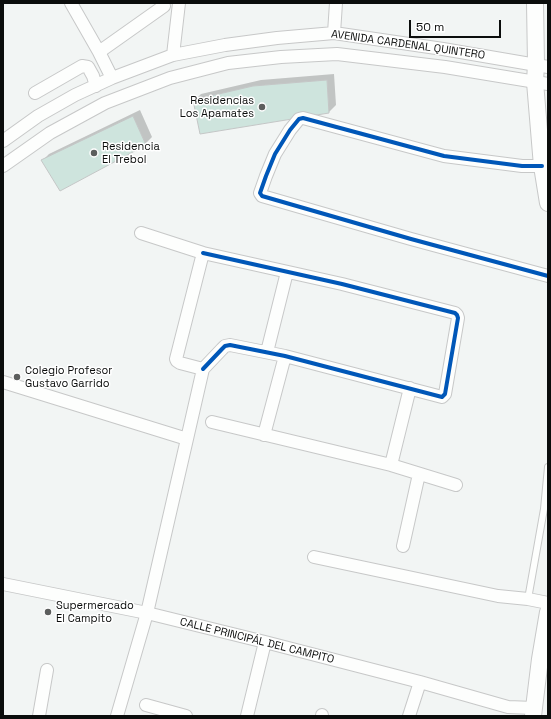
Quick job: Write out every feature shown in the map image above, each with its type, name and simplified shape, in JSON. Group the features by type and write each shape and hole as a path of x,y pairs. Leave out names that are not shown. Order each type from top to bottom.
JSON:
{"street":[{"path":"71,3 112,78"},
{"path":"173,55 179,3"},
{"path":"334,33 336,3"},
{"path":"535,3 542,65 542,166 548,203"},
{"path":"99,52 164,6"},
{"name":"AVENIDA CARDENAL QUINTERO","path":"3,141 38,116 75,95 112,78 173,55 225,45 277,38 334,33 542,65"},
{"name":"AVENIDA CARDENAL QUINTERO","path":"3,166 50,133 105,103 170,78 228,64 281,57 337,54 445,67 542,84"},
{"path":"35,93 82,66 88,67 96,86"},
{"path":"542,166 522,166 444,156 303,118 299,119 290,130 275,154 260,193 262,196 411,240 548,276"},
{"path":"117,716 147,613 203,370 225,346 230,345 285,356 442,397 445,394 458,318 455,313 342,284 202,253 141,233"},
{"path":"202,253 176,358 180,363 203,370"},
{"path":"267,352 287,272"},
{"path":"264,435 285,356"},
{"path":"3,382 187,439"},
{"path":"392,466 410,388"},
{"path":"212,422 392,466 456,486"},
{"path":"403,546 420,474"},
{"path":"314,557 498,596 548,603"},
{"name":"CALLE PRINCIPÁL DEL CAMPITO","path":"3,584 147,613 420,682 507,711 533,712"},
{"path":"533,712 548,612"},
{"path":"247,716 265,642"},
{"path":"39,716 48,670"},
{"path":"409,716 420,682"},
{"path":"146,705 186,716"}],"lane":[{"path":"528,599 544,509 548,467"}],"building":[{"name":"Residencias Los Apamates","path":"327,80 329,113 200,134 193,100 253,86"},
{"name":"Residencia El Trebol","path":"133,116 146,145 60,191 41,160"}],"cycle path":[{"path":"542,166 522,166 444,156 303,118 299,119 290,130 275,154 260,193 262,196 411,239 548,276"},
{"path":"203,253 342,284 455,313 458,318 445,394 442,397 285,356 230,345 225,346 203,369"}],"place":[{"name":"Residencias Los Apamates","path":"262,107"},
{"name":"Residencia El Trebol","path":"94,153"},
{"name":"Colegio Profesor Gustavo Garrido","path":"17,377"},
{"name":"Supermercado El Campito","path":"48,612"}]}
